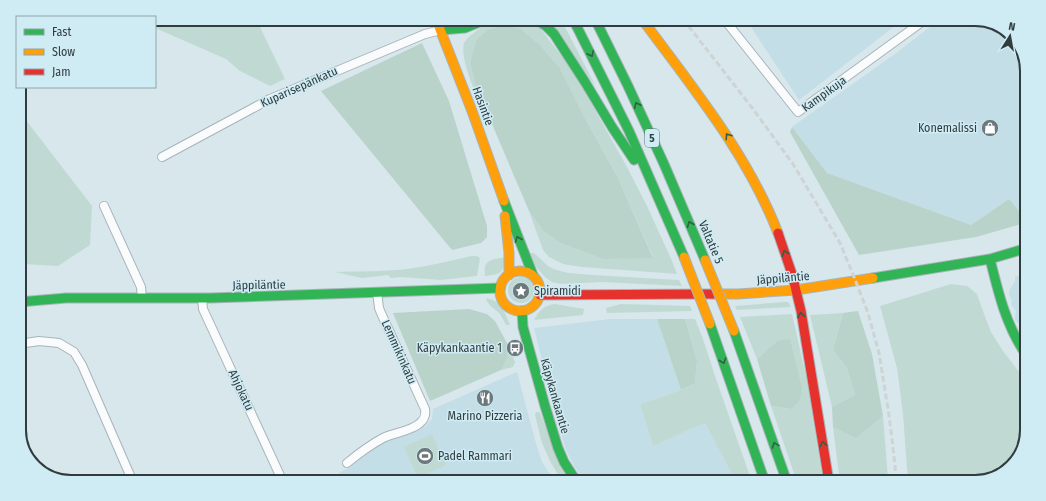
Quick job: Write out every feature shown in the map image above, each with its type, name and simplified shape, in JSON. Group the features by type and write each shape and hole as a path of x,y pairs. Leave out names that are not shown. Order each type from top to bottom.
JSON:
{"main road":[{"name":"Hasintie","path":"440,26 504,202 533,275"},
{"path":"442,30 446,26"},
{"path":"442,30 464,28 469,26"},
{"path":"546,26 554,34 612,127 655,191"},
{"name":"5","path":"576,26 629,131 684,257 710,324 763,475"},
{"name":"Valtatie 5","path":"598,26 638,107 706,260 734,331 785,475"},
{"path":"647,26 726,134 750,171 771,216 789,265 801,311 828,475"},
{"name":"Hasintie","path":"504,202 509,275"},
{"name":"Jäppiläntie","path":"540,295 738,294 796,290 990,259 1020,250"},
{"path":"990,259 999,295 1007,318 1020,345"},
{"path":"521,271 533,275 537,279 540,290 538,301 535,305 522,311 516,311 506,306 501,297 500,288 505,278 514,272 521,271"},
{"name":"Jäppiläntie","path":"26,301 82,297 202,298 500,288"},
{"name":"Käpykankaantie","path":"522,311 523,327 544,406 558,448 570,475"}],"street":[{"name":"Kampikuja","path":"730,26 798,112 916,26"},
{"name":"Kuparisepänkatu","path":"162,157 270,99 425,34 442,30"},
{"path":"104,206 141,287 142,298"},
{"name":"Lemmikinkatu","path":"347,463 368,447 384,438 416,426 422,422 424,418 425,409 381,313 377,292"},
{"name":"Ahjokatu","path":"202,298 203,309 280,475"},
{"path":"26,343 38,341 59,343 74,352 82,365 131,475"}],"shaded area":[{"path":"752,26 895,26 799,100 751,27"},
{"path":"931,26 984,27 998,32 1007,39 1018,56 1020,68 1020,212 1009,199 971,225 827,173 792,127 899,51"},
{"path":"1020,275 1020,324 1015,320 1016,311 1011,305 1012,301 1009,294 1015,281 1015,277"},
{"path":"611,319 657,319 681,390 640,404 653,446 705,423 732,475 581,475 567,452 558,425 534,328"},
{"path":"517,372 542,462 550,475 340,475 339,473 382,444 426,426 432,419 433,409"}],"green space":[{"path":"159,26 259,26 285,79 270,86 240,71 226,59 156,28"},
{"path":"483,26 536,26 540,28 573,71 627,167 648,208 677,274 582,267 563,264 549,257 543,250 529,211 543,231 560,243 603,259 653,257 618,178 587,122 560,68 539,44 521,29 487,30 476,40 470,63 479,101 465,64 463,49 464,43 470,35"},
{"path":"503,26 521,29 539,44 560,68 587,122 618,178 653,258 603,259 560,243 543,231 529,211 489,117 479,101 470,63 476,40 487,30"},
{"path":"551,26 565,26 596,87"},
{"path":"422,43 449,101 487,226 487,237 481,243 452,250 321,91"},
{"path":"26,120 92,206 90,245 58,266 26,264"},
{"path":"792,127 827,173 971,225 1009,199 1020,212 1020,224 976,237 859,255 790,132"},
{"path":"529,253 534,253 553,269 568,273 679,280 682,286 601,282 561,284 552,282 545,277 536,267"},
{"path":"477,256 480,258 477,276 440,280 401,277 391,278 388,275 362,278 335,272 407,269"},
{"path":"505,257 504,267 498,274 485,276 485,266 489,261"},
{"path":"521,277 531,280 534,290 531,300 521,303 511,300 508,290 511,280"},
{"path":"951,284 967,286 977,294 991,332 1020,373 1019,439 1014,453 1005,464 990,473 981,475 907,475 903,414 897,368 880,306"},
{"path":"486,298 491,299 502,307 510,325 506,325 499,313 490,305"},
{"path":"788,302 791,307 737,310 735,306"},
{"path":"555,304 584,309 583,315 534,320 542,309"},
{"path":"621,304 690,306 692,311 607,313 606,308"},
{"path":"469,309 487,314 495,321 507,343 507,359 501,370 430,401 393,313"},
{"path":"858,311 872,354 883,416 856,438 833,427 832,407 855,395 847,368 833,350 843,313"},
{"path":"843,313 833,350 847,368 855,395 832,407 810,315"},
{"path":"792,314 806,376 822,475 795,475 771,406 791,409 777,341 757,359 740,317"},
{"path":"657,319 685,319 697,361 695,383 681,390"},
{"path":"685,319 695,319 750,475 732,475 705,423 653,446 640,404 681,390 695,383 697,361"},
{"path":"790,339 802,388 800,400 791,409 771,406 757,359 777,341"},
{"path":"507,343 515,362 513,367 501,370 507,359"},
{"path":"536,412 540,413 565,475 558,475 550,461 542,443 535,415"},
{"path":"883,416 888,475 839,475 833,427 856,437"},
{"name":"Padel Rammari","path":"432,434 446,465 424,475 417,475 404,447"}],"railway":[{"path":"688,26 753,109 793,164 840,243 868,313 879,353 889,415 896,475"}],"traffic: fast":[{"path":"441,30 465,28 470,26"},
{"path":"546,26 554,34 634,160"},
{"path":"576,26 629,131 684,257"},
{"path":"598,26 664,164 705,260"},
{"path":"504,201 533,275"},
{"path":"873,278 990,259 1020,250"},
{"path":"990,259 999,294 1007,317 1020,344"},
{"path":"26,301 66,298 210,298 500,288"},
{"path":"522,311 523,327 545,406 558,448 564,462 572,475"},
{"path":"710,324 763,475"},
{"path":"734,331 785,475"}],"traffic: slow":[{"path":"439,26 472,111 504,201"},
{"path":"647,26 735,148 751,175 778,233"},
{"path":"505,216 509,253 509,275"},
{"path":"684,257 710,324"},
{"path":"705,260 734,331"},
{"path":"524,271 531,274 537,280 540,291 539,299 531,308 524,311 516,311 509,308 501,299 500,287 503,280 512,272 524,271"},
{"path":"713,294 738,294 796,290 873,278"}],"traffic: jam":[{"path":"778,233 792,274 801,311 828,475"},
{"path":"540,295 713,294"}],"place":[{"name":"Konemalissi","path":"990,128"},
{"name":"Spiramidi","path":"521,291"},
{"name":"Käpykankaantie 1","path":"515,348"},
{"name":"Marino Pizzeria","path":"485,398"},
{"name":"Padel Rammari","path":"425,456"}]}
